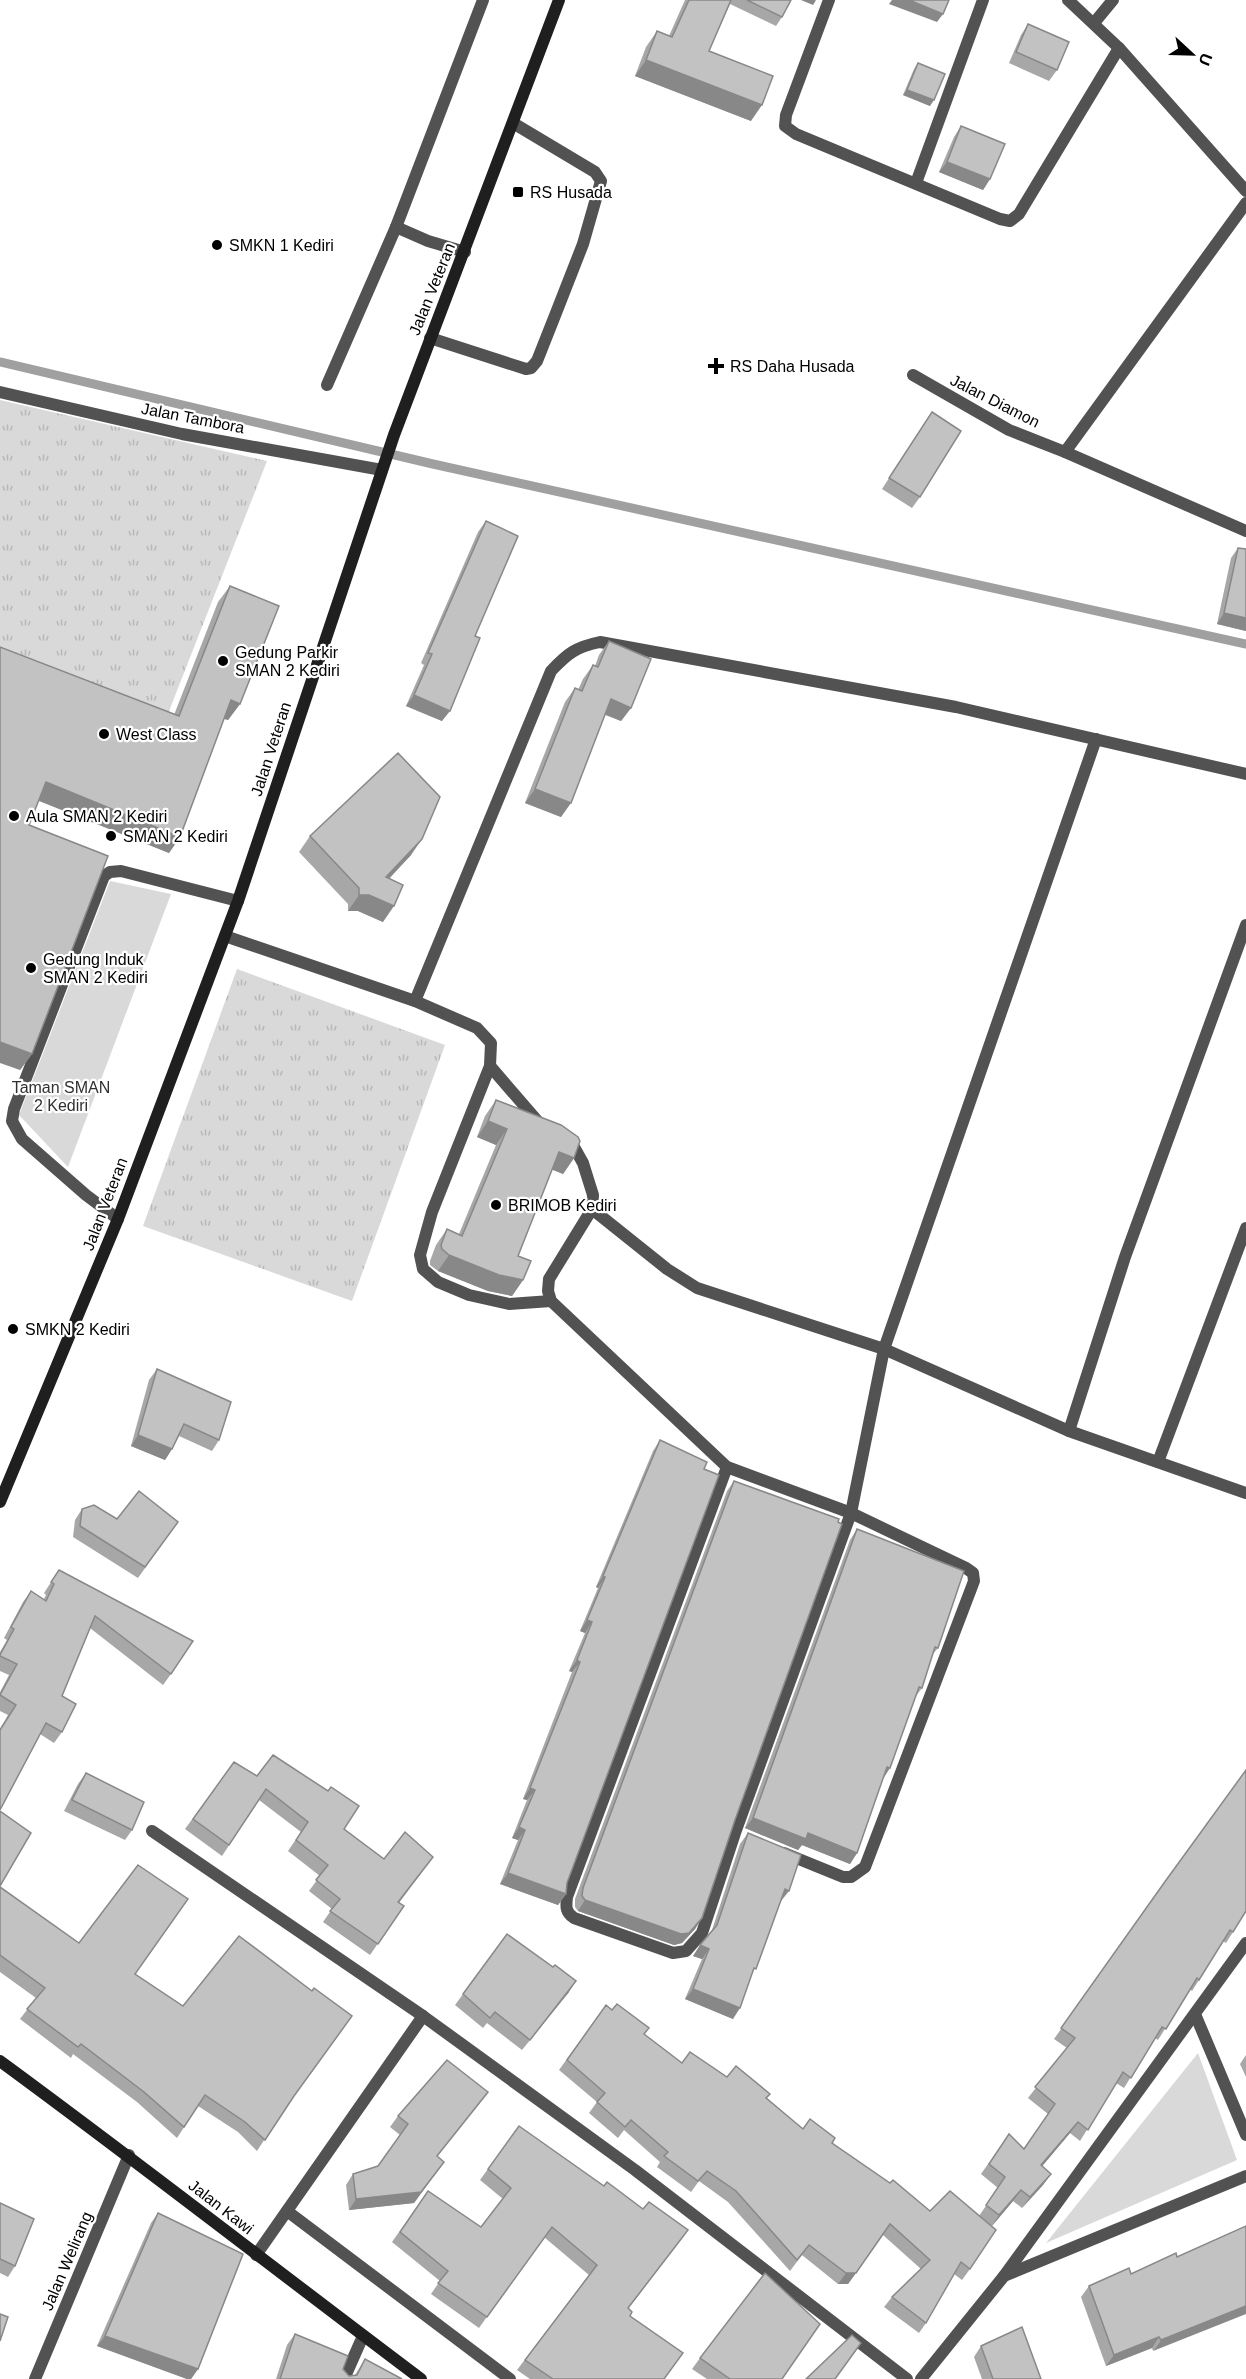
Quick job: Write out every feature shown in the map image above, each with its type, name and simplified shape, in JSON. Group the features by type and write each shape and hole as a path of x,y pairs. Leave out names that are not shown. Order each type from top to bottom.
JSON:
{"main road":[{"name":"Jalan Veteran","path":"0,1502 118,1219 225,936 394,435 559,0"},
{"name":"Jalan Kawi","path":"0,2061 129,2155 256,2255 421,2379"}],"street":[{"path":"327,385 396,227 483,0"},
{"path":"829,0 786,115 785,126 795,134 1000,219 1010,221 1019,214 1119,48"},
{"path":"916,183 983,0"},
{"path":"1068,0 1119,48 1246,191"},
{"path":"1094,23 1113,0"},
{"path":"430,338 526,369 531,368 537,361 583,244 602,181 595,172 513,123"},
{"path":"1065,452 1246,203"},
{"path":"396,227 428,241 465,252"},
{"name":"Jalan Diamon","path":"913,375 1009,430 1246,531"},
{"name":"Jalan Tambora","path":"0,392 182,434 383,466"},
{"path":"415,1001 551,671 564,656 579,646 600,642 956,707 1246,774"},
{"path":"727,1467 567,1896 567,1911 574,1917 673,1953 686,1951 702,1933 741,1835 851,1513 885,1349 1096,740"},
{"path":"12,1121 14,1109 104,876 110,872 121,871 238,901"},
{"path":"1069,1431 1125,1257 1246,925"},
{"path":"225,936 415,1001 477,1028 491,1043 490,1066 432,1212 420,1255 423,1269 438,1282 469,1295 509,1304 550,1301"},
{"path":"490,1066 538,1123 574,1147 583,1163 593,1195 592,1209 549,1279 550,1301 727,1467 851,1513 973,1573 974,1581 865,1867 851,1877 843,1877 768,1846"},
{"path":"0,1113 12,1121 22,1139 86,1195 118,1219"},
{"path":"592,1209 667,1269 697,1288 885,1349 1069,1431 1246,1493"},
{"path":"1158,1462 1246,1228"},
{"path":"152,1831 423,2016 635,2170 907,2379"},
{"path":"921,2379 1004,2276 1246,1942"},
{"path":"1194,2014 1246,2135"},
{"path":"256,2255 423,2016"},
{"name":"Jalan Welirang","path":"35,2379 129,2155"},
{"path":"1004,2276 1246,2176"},
{"path":"287,2211 510,2379"},
{"path":"344,2379 363,2336"}],"green space":[{"path":"0,400 267,461 162,729 0,666"},
{"name":"Taman SMAN 2 Kediri","path":"110,881 171,894 68,1167 19,1115"},
{"path":"237,969 445,1045 352,1301 143,1226"},
{"path":"1198,2053 1237,2160 1046,2243"}],"building":[{"path":"689,0 731,0 709,51 773,76 762,105 646,60 657,31 672,37"},
{"path":"747,0 791,0 782,17"},
{"path":"909,0 949,0 943,14"},
{"path":"1028,24 1069,42 1057,70 1016,52"},
{"path":"918,63 945,74 934,100 907,90"},
{"path":"961,126 1005,144 990,179 947,162"},
{"path":"932,412 961,431 920,497 889,478"},
{"path":"486,521 518,536 475,636 480,638 450,711 414,695 432,654 428,653"},
{"path":"1238,548 1246,549 1246,618 1224,613"},
{"path":"230,586 279,606 240,704 231,700 180,837 46,782 29,825 108,856 32,1054 0,1042 0,647 179,716"},
{"path":"609,641 651,659 631,708 611,699 571,803 535,789 575,688 582,691 593,665 598,667"},
{"path":"398,753 440,797 422,839 386,877 403,885 394,906 369,895 359,895 359,888 310,836"},
{"name":"BRIMOB Kediri","path":"496,1100 561,1125 580,1141 574,1158 559,1152 518,1256 531,1261 523,1280 499,1275 449,1255 441,1245 447,1229 462,1236 507,1129 488,1121"},
{"path":"157,1369 231,1402 219,1440 184,1424 172,1449 138,1435"},
{"path":"660,1440 707,1462 704,1469 719,1475 567,1883 566,1894 508,1873 525,1830 519,1827 535,1790 530,1788 580,1662 577,1660 592,1622 587,1620"},
{"path":"734,1481 839,1519 838,1522 842,1524 702,1918 689,1933 681,1934 585,1900 582,1896 583,1888"},
{"path":"139,1491 178,1522 145,1567 80,1526 82,1509 94,1505 117,1519"},
{"path":"857,1529 964,1571 938,1648 935,1647 922,1688 919,1687 890,1768 887,1767 857,1853 808,1833 806,1839 753,1818"},
{"path":"59,1570 193,1641 171,1674 95,1616 62,1696 76,1704 62,1732 46,1723 0,1810 0,1730 16,1705 0,1695 17,1664 0,1655 14,1629 11,1627 31,1591 46,1601 54,1584 51,1582"},
{"path":"273,1755 328,1791 331,1787 359,1806 344,1829 384,1859 405,1832 433,1857 398,1902 404,1906 378,1944 330,1911 340,1899 316,1880 328,1865 296,1840 308,1822 266,1789 229,1845 193,1819 234,1762 257,1776"},
{"path":"1246,1770 1246,1911 1233,1932 1230,1930 1199,1980 1197,1978 1166,2029 1162,2027 1131,2078 1123,2072 1088,2130 1078,2122 1041,2165 1051,2174 1030,2197 1021,2190 999,2215 986,2205 1005,2177 989,2164 1009,2134 1024,2149 1055,2104 1035,2087 1075,2038 1061,2028"},
{"path":"86,1773 144,1802 132,1830 72,1800"},
{"path":"0,1811 31,1833 0,1886"},
{"path":"748,1833 801,1855 789,1891 785,1889 740,2008 693,1989 709,1949 700,1945 717,1925"},
{"path":"138,1865 188,1899 135,1974 183,2006 239,1936 312,1991 314,1988 352,2016 265,2140 245,2122 205,2095 184,2127 144,2092 81,2044 78,2047 27,2009 45,1988 0,1955 0,1887 79,1943"},
{"path":"507,1934 576,1981 530,2040 495,2012 490,2018 463,1994"},
{"path":"617,2004 649,2028 644,2034 682,2063 690,2052 727,2077 736,2066 770,2094 766,2098 803,2129 810,2119 835,2138 832,2143 890,2183 893,2180 930,2211 950,2191 996,2230 970,2269 961,2262 926,2323 892,2297 930,2260 890,2224 856,2273 846,2273 809,2245 797,2260 736,2191 707,2171 698,2181 664,2156 668,2152 631,2120 625,2127 597,2102 605,2093 567,2060 606,2005 612,2010"},
{"path":"447,2060 488,2092 437,2156 444,2162 421,2192 356,2199 353,2174 378,2166 408,2124 398,2116"},
{"path":"519,2126 604,2186 607,2182 643,2209 649,2202 688,2230 628,2308 632,2312 630,2316 683,2353 664,2379 553,2379 525,2360 597,2265 552,2227 487,2317 438,2283 448,2271 400,2232 428,2191 481,2227 511,2188 488,2169"},
{"path":"0,2203 34,2219 15,2266 0,2259"},
{"path":"158,2213 243,2254 198,2369 105,2336"},
{"path":"1246,2226 1246,2306 1161,2340 1159,2337 1114,2355 1089,2286 1129,2268 1131,2274 1176,2253 1177,2257"},
{"path":"765,2273 820,2324 782,2379 730,2379 700,2358"},
{"path":"0,2314 8,2317 0,2341"},
{"path":"1022,2327 1041,2379 993,2379 981,2346"},
{"path":"295,2334 348,2356 343,2369 349,2376 357,2375 365,2359 402,2379 280,2379"},
{"path":"852,2335 861,2343 835,2379 806,2379"}],"waterway":[{"path":"0,362 433,464 1246,644"}],"place":[{"name":"RS Husada","path":"518,192"},
{"name":"SMKN 1 Kediri","path":"217,245"},
{"name":"RS Daha Husada","path":"716,366"},
{"name":"Gedung Parkir SMAN 2 Kediri","path":"223,661"},
{"name":"West Class","path":"104,734"},
{"name":"Aula SMAN 2 Kediri","path":"14,816"},
{"name":"SMAN 2 Kediri","path":"111,836"},
{"name":"Gedung Induk SMAN 2 Kediri","path":"31,968"},
{"name":"BRIMOB Kediri","path":"496,1205"},
{"name":"SMKN 2 Kediri","path":"13,1329"}]}
